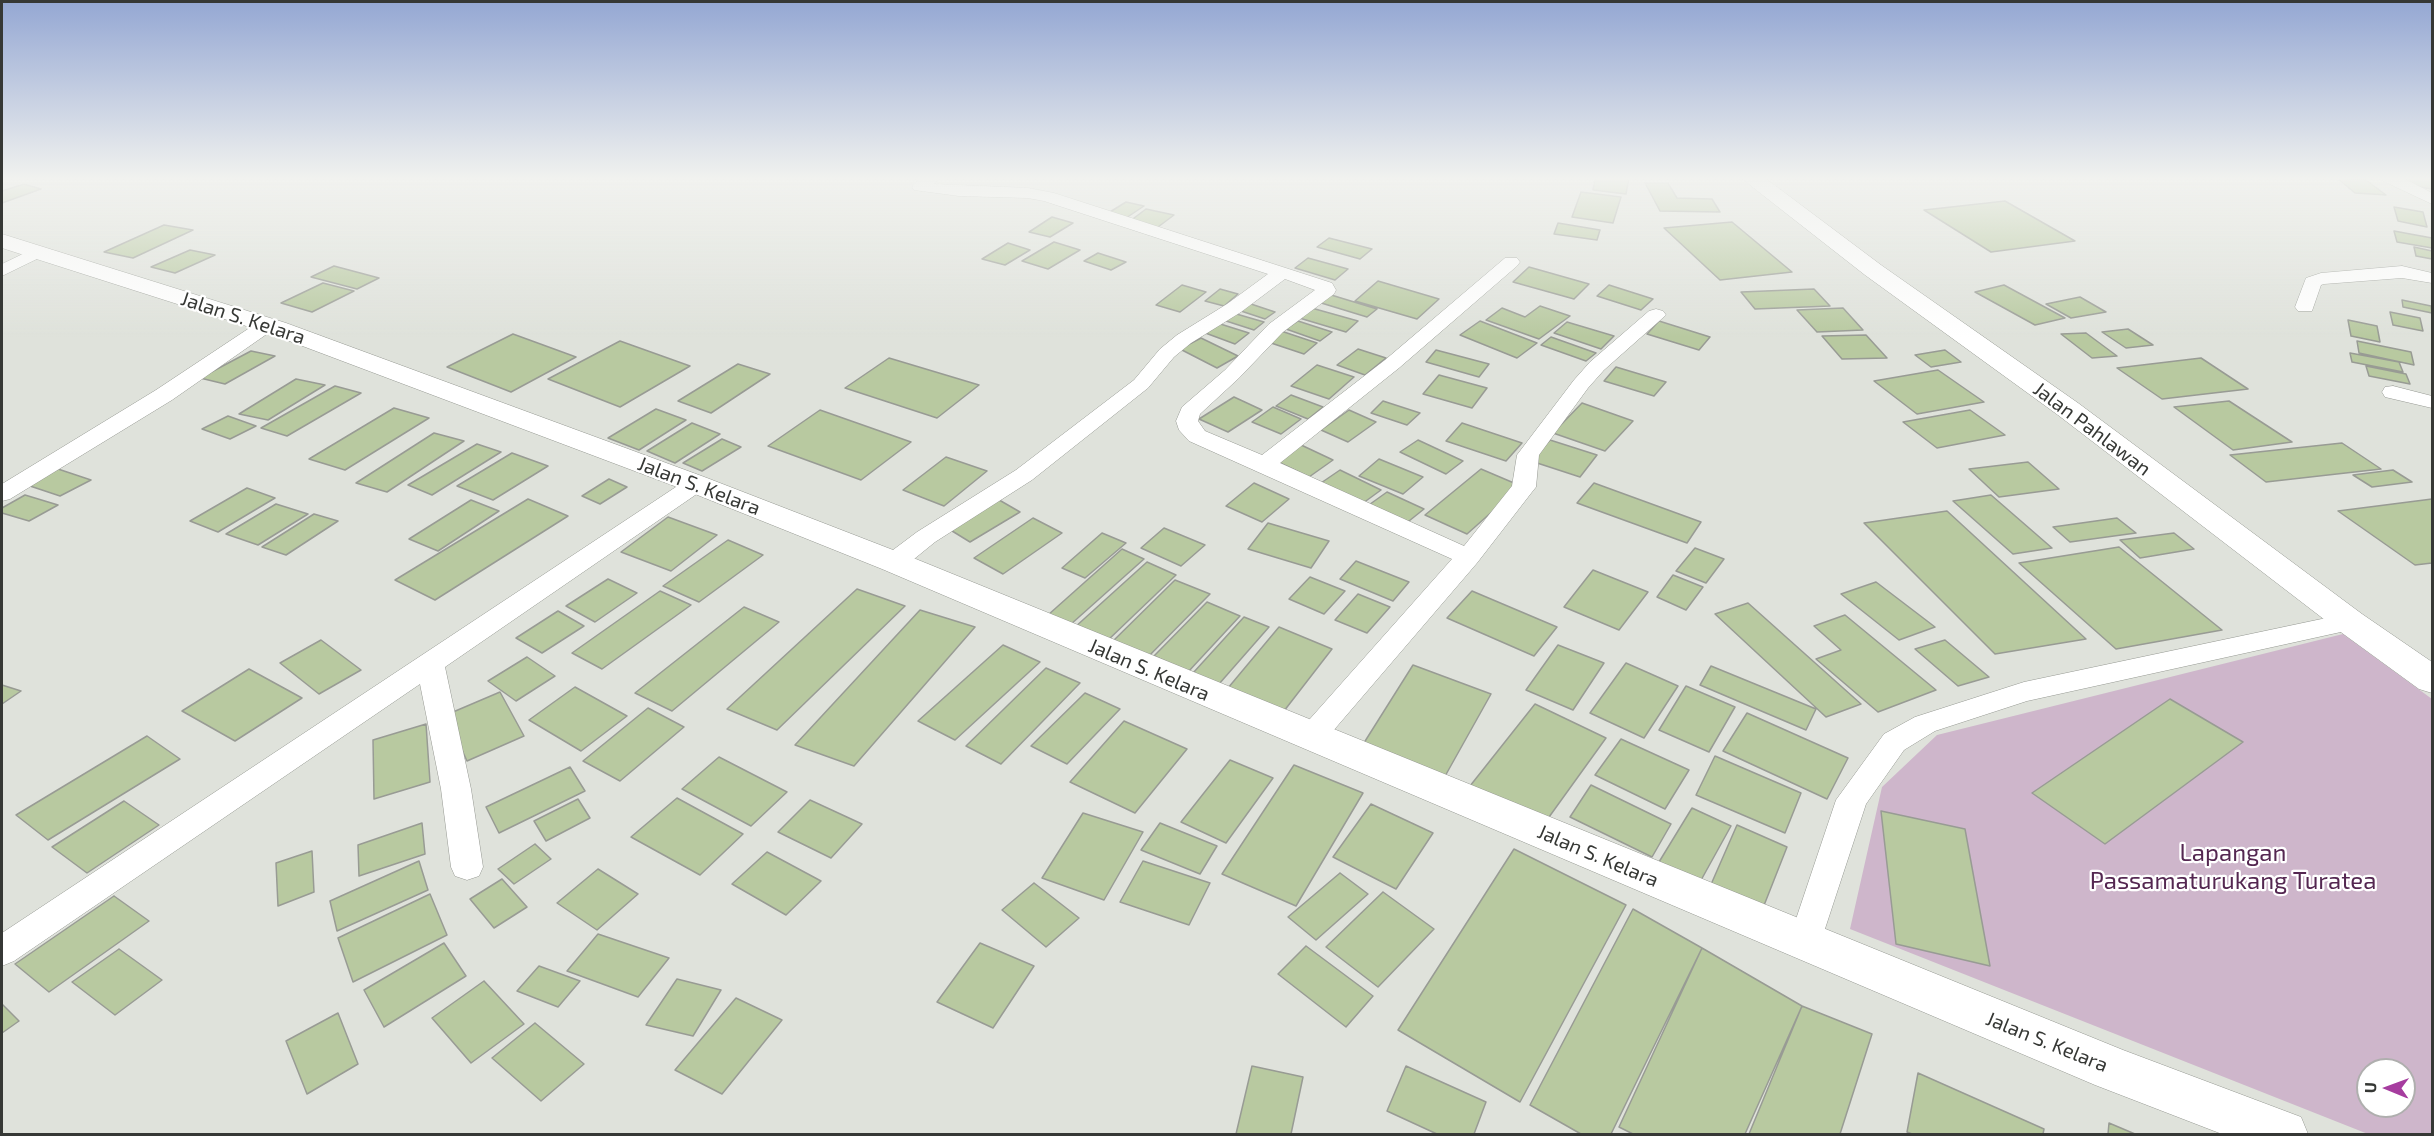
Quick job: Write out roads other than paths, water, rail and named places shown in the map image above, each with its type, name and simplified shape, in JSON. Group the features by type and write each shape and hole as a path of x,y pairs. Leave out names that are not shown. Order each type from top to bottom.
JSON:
{"main road":[{"name":"Jalan Pahlawan","path":"1823,231 1873,270 2068,410 2350,622 2433,680"},
{"name":"Jalan S. Kelara","path":"2,241 267,325 696,484 894,562 2112,1070 2283,1134"}],"street":[{"path":"1153,231 1312,281 1327,290 1276,328 1232,374 1190,412 1187,421 1190,430 1197,436 1468,557"},
{"path":"2,270 35,252"},
{"path":"1264,464 1392,364 1511,262"},
{"path":"894,562 926,537 1024,475 1140,384 1167,353 1281,276 1279,272"},
{"path":"2305,307 2313,282 2321,279 2402,272 2433,278"},
{"path":"1311,737 1468,557 1524,487 1525,462 1531,449 1581,384 1656,315"},
{"path":"2,494 164,395 267,325"},
{"path":"2393,392 2433,402"},
{"path":"2,951 696,484"},
{"path":"1805,943 1852,800 1894,742 1925,724 2024,692 2350,622"},
{"path":"430,663 458,799 467,867"}],"park label":[{"name":"Lapangan Passamaturukang Turatea","path":"2233,867"}]}
